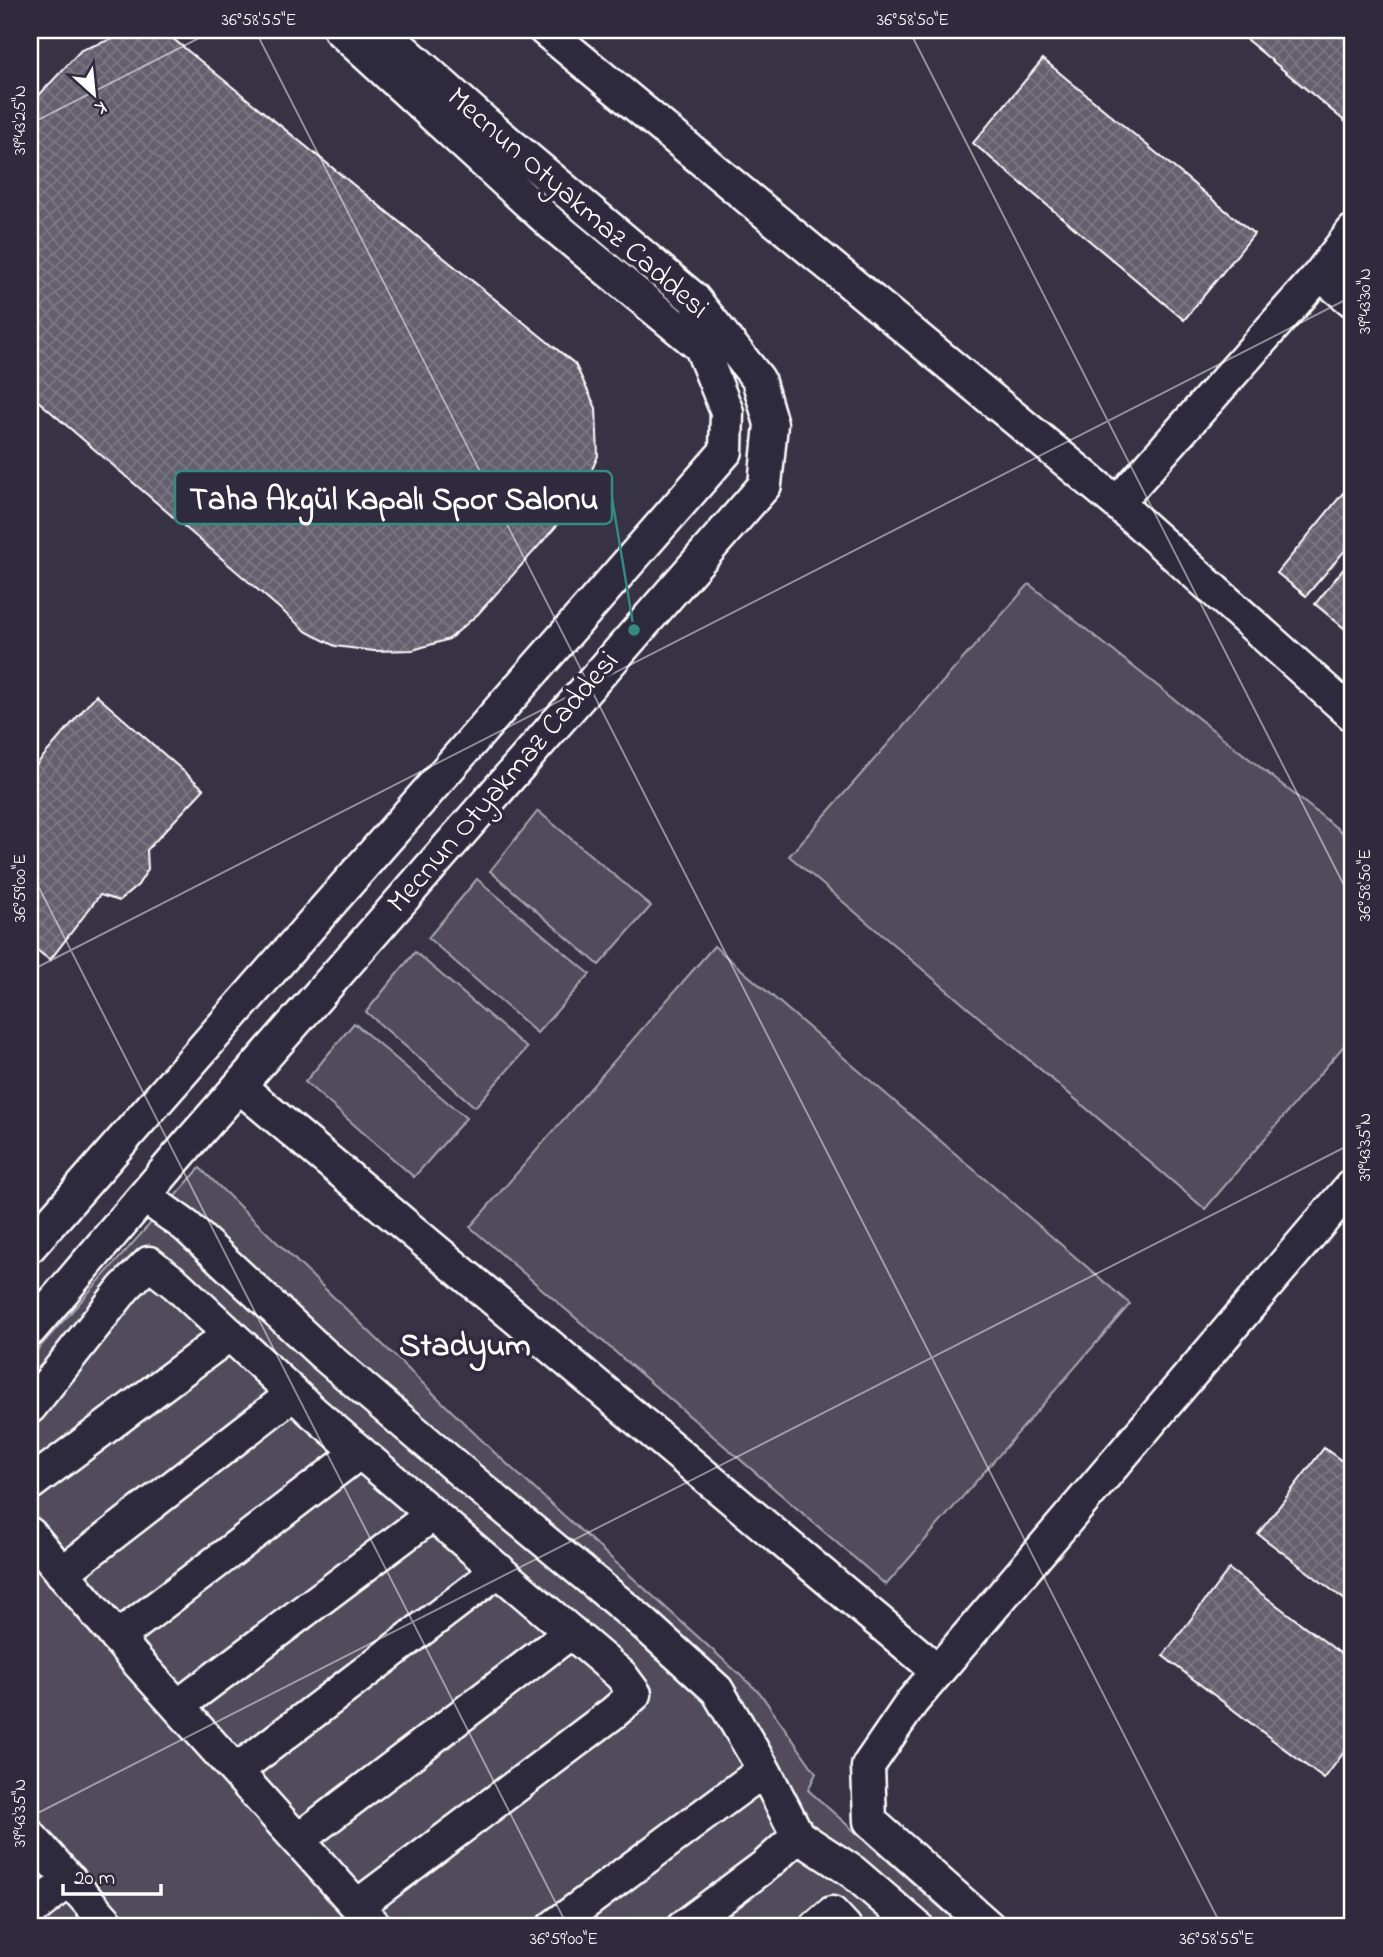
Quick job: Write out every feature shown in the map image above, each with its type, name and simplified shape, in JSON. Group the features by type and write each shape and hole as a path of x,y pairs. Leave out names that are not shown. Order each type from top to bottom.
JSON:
{"street":[{"name":"Mecnun Otyakmaz Caddesi","path":"30,1245 726,451 727,412 701,347 553,225 340,30"},
{"name":"Mecnun Otyakmaz Caddesi","path":"30,1330 239,1086 765,485 771,425 758,379 693,298 485,123 381,30"},
{"path":"545,30 1117,503 1353,715"},
{"path":"1117,503 1320,274 1353,231"},
{"path":"1320,274 1353,301"},
{"path":"239,1086 937,1671"},
{"path":"989,1927 870,1821 867,1766 937,1671 1353,1185"},
{"path":"144,1196 186,1226 322,1353 641,1621 717,1690 764,1770 798,1836 853,1872 917,1927"},
{"path":"30,1407 124,1288 149,1263 176,1284 293,1394 621,1675 635,1694 367,1917 117,1638 30,1534"},
{"path":"30,1484 230,1334"},
{"path":"62,1573 293,1394"},
{"path":"117,1638 360,1452"},
{"path":"177,1706 433,1514"},
{"path":"236,1771 499,1570"},
{"path":"298,1840 571,1632"},
{"path":"553,1927 764,1770"},
{"path":"30,1836 111,1927"},
{"path":"683,1927 766,1866 798,1836"},
{"path":"30,1911 70,1880"},
{"path":"816,1927 832,1913 845,1927"}],"shaded area":[{"path":"1029,584 1353,841 1353,1035 1205,1209 789,856"},
{"path":"538,811 651,906 599,965 490,871"},
{"path":"477,879 590,974 537,1033 428,938"},
{"path":"714,946 1130,1304 886,1585 470,1227"},
{"path":"415,952 527,1048 475,1107 366,1012"},
{"path":"354,1023 466,1118 414,1177 305,1082"},
{"path":"200,1168 495,1453 760,1693 816,1773 808,1790 962,1927 30,1927 30,1358"}],"building":[{"path":"1235,30 1353,30 1353,128"},
{"path":"123,35 172,38 575,364 596,408 598,456 577,503 478,614 449,639 413,650 374,651 335,646 307,632 30,394 30,105 81,50"},
{"path":"1043,59 1254,234 1184,320 973,143"},
{"path":"1353,481 1353,541 1306,596 1277,573"},
{"path":"1353,557 1353,617 1344,628 1315,604"},
{"path":"96,695 204,789 147,850 148,869 138,885 119,901 100,895 50,960 30,945 30,772"},
{"path":"1324,1448 1353,1469 1353,1606 1258,1534"},
{"path":"1229,1569 1353,1663 1353,1740 1324,1779 1163,1656"}],"place":[{"name":"Taha Akgül Kapalı Spor Salonu","path":"634,630"}],"district":[{"name":"Stadyum","path":"465,1347"}]}
